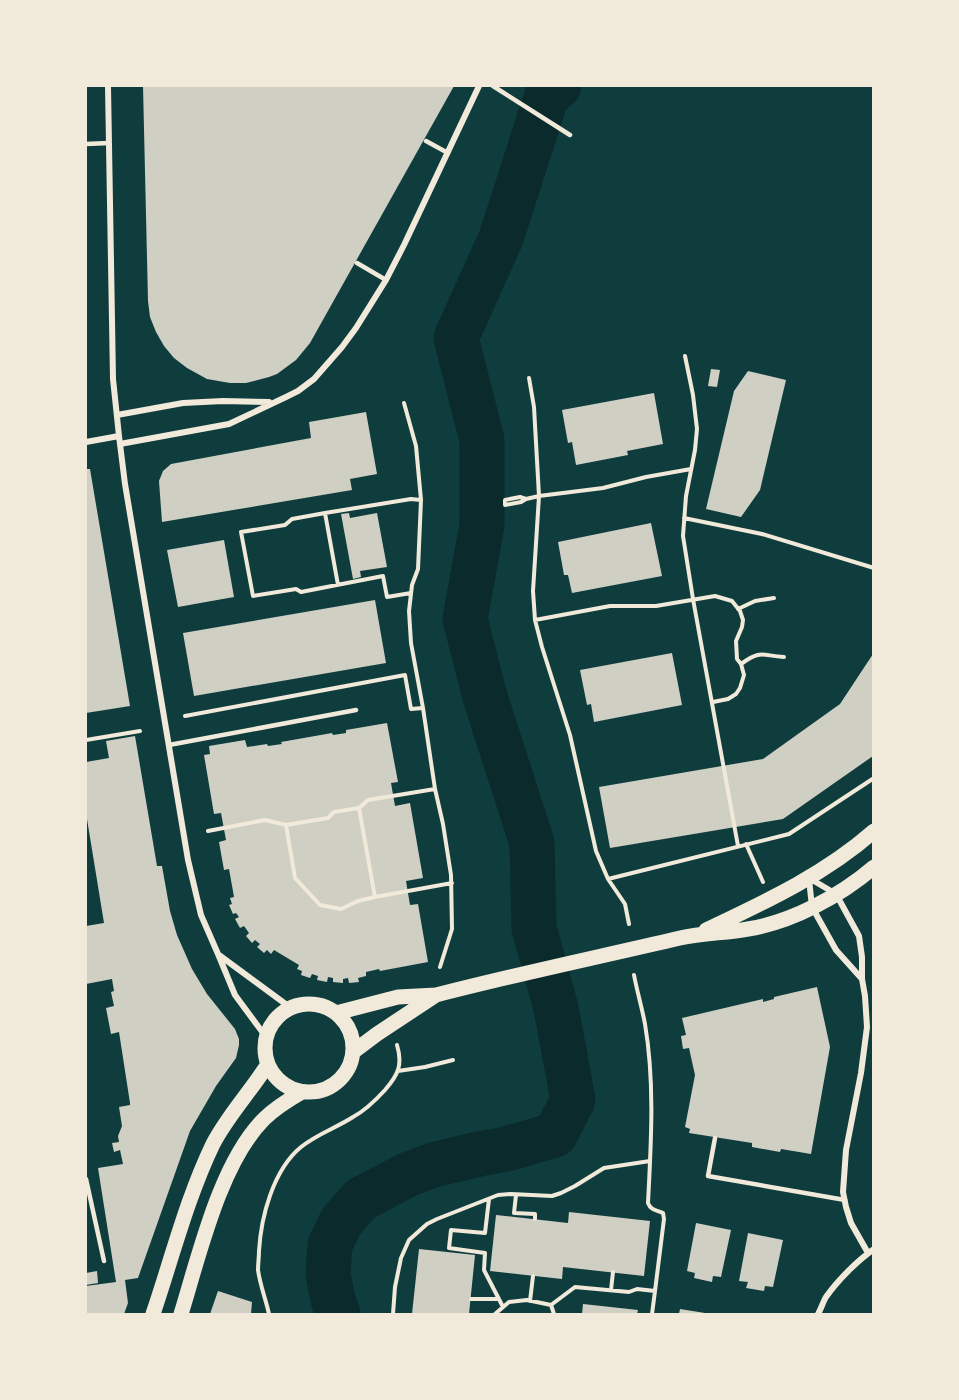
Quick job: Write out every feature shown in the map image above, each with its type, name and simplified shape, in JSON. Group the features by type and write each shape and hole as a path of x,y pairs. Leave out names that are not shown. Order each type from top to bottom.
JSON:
{"main road":[{"path":"695,935 809,878 854,848 873,831"},
{"path":"336,1013 398,997 436,995 695,935 748,929 779,922 836,894 873,867"},
{"path":"354,1052 436,995"},
{"path":"306,1004 322,1006 336,1013 348,1026 352,1035 354,1052 348,1070 336,1083 320,1091 302,1092 281,1083 268,1064 265,1055 266,1037 273,1023 284,1012 306,1004"},
{"path":"153,1314 193,1193 214,1143 226,1122 268,1064"},
{"path":"181,1314 220,1194 238,1155 263,1119 302,1092"}],"street":[{"path":"108,86 113,379 125,484 195,893 201,915 235,995 266,1037"},
{"path":"120,444 229,424 298,391 314,379 342,346 386,280 479,86"},
{"path":"117,415 183,403 272,402"},
{"path":"86,442 119,436"},
{"path":"809,878 836,894 859,936 867,1027 844,1163 843,1192 851,1223 871,1251 852,1267 826,1297 818,1314"},
{"path":"809,878 812,907 836,950 862,979"},
{"path":"218,954 291,1008"}],"lane":[{"path":"493,86 570,135"},
{"path":"426,141 448,153"},
{"path":"86,144 109,143"},
{"path":"357,263 386,280"},
{"path":"169,745 356,710"},
{"path":"716,1138 708,1176 845,1200"},
{"path":"86,1179 104,1262"}],"path":[{"path":"685,356 697,429 686,496 683,536 738,846"},
{"path":"529,378 534,407 539,496 533,591 536,620 542,647 570,735 596,851 608,879 625,904 629,924"},
{"path":"404,403 416,446 422,500 418,569 411,593 409,611 411,643 452,883 452,929 440,967"},
{"path":"526,498 521,502 505,505 505,500 520,497 603,488 691,469"},
{"path":"411,593 387,597 383,576 302,592 296,589 253,596 241,532 285,525 292,519 325,513 411,499 422,500"},
{"path":"325,513 338,585"},
{"path":"684,518 762,534 873,568"},
{"path":"536,620 610,606 656,606 715,596 732,601 743,620 736,641 736,650 744,675 736,694 728,699 713,702"},
{"path":"738,609 774,598"},
{"path":"741,664 750,657 763,653 784,657"},
{"path":"185,716 405,675 411,709 423,708"},
{"path":"86,740 140,731"},
{"path":"608,879 789,834 873,778"},
{"path":"208,831 265,820 286,825 328,818 334,812 359,808 368,800 435,789"},
{"path":"359,808 375,897"},
{"path":"286,825 295,878 320,905 341,909 358,901 375,897 452,883"},
{"path":"746,844 763,883"},
{"path":"634,975 645,1025 650,1072 648,1203 650,1208 663,1213 664,1219 652,1314"},
{"path":"269,1314 258,1269 260,1232 271,1194 280,1174 300,1147 352,1118 375,1102 398,1071 400,1059 396,1044"},
{"path":"398,1071 453,1060"},
{"path":"393,1314 395,1287 401,1258 409,1240 428,1224 498,1196 552,1197 604,1168 650,1161"},
{"path":"516,1195 514,1213 535,1214 535,1219"},
{"path":"489,1199 485,1233 451,1230 449,1248 484,1253 484,1270 503,1307"},
{"path":"611,1290 613,1272"},
{"path":"530,1301 533,1276"},
{"path":"497,1314 509,1302 530,1301 551,1305 575,1287 629,1293 637,1289 655,1291"},
{"path":"471,1299 499,1299"},
{"path":"551,1305 554,1314"}],"building":[{"path":"143,86 454,86 310,343 296,360 277,374 246,383 207,379 174,358 156,332 150,317 148,301"},
{"path":"711,369 720,370 717,387 708,386"},
{"path":"748,371 786,380 760,490 741,517 706,509 734,391"},
{"path":"654,393 663,444 627,451 628,455 576,465 572,442 568,443 562,410"},
{"path":"366,412 377,474 350,479 352,490 162,522 159,481 163,471 171,464 311,438 309,422"},
{"path":"86,469 90,469 130,706 86,713"},
{"path":"349,513 350,518 377,513 387,567 360,571 361,577 353,579 341,514"},
{"path":"651,523 662,576 572,593 568,575 564,575 558,542"},
{"path":"224,540 234,597 178,607 167,550"},
{"path":"375,600 386,663 194,696 183,633"},
{"path":"672,653 682,705 594,722 591,704 587,705 580,670"},
{"path":"873,654 873,756 783,819 610,848 599,787 763,759 840,704"},
{"path":"387,723 398,782 391,783 395,806 410,803 423,878 406,881 410,905 418,904 428,962 366,972 366,976 358,978 359,982 349,983 348,978 343,979 343,983 333,982 333,978 328,977 327,982 317,980 318,976 312,974 310,978 301,975 302,971 297,969 299,965 274,950 271,954 267,950 264,953 257,947 260,944 255,940 252,943 246,936 249,933 244,926 240,928 235,919 239,917 236,913 233,914 229,905 232,904 230,898 234,897 229,869 224,870 219,842 226,840 221,813 214,814 204,755 210,754 209,746 245,740 247,747 267,744 268,746 332,733 333,735 346,733 346,730"},
{"path":"135,736 157,866 162,866 177,935 192,969 207,994 235,1029 239,1045 236,1058 216,1086 190,1131 138,1278 125,1280 128,1303 124,1314 86,1314 86,1286 116,1282 98,1168 123,1164 120,1150 114,1152 112,1143 119,1142 118,1136 122,1126 119,1107 130,1105 130,1103 119,1032 111,1034 106,1008 114,1006 111,992 114,991 112,979 86,984 86,926 104,923 86,819 86,762 109,758 106,741"},
{"path":"817,987 830,1047 811,1154 781,1149 780,1152 752,1147 752,1143 689,1133 690,1129 685,1127 695,1075 689,1048 683,1049 681,1036 686,1035 682,1018 763,999 763,1002 774,999 774,997"},
{"path":"569,1212 650,1221 644,1276 563,1267 562,1279 490,1271 496,1215 568,1223"},
{"path":"696,1223 731,1230 721,1277 713,1276 712,1282 694,1278 695,1273 687,1271"},
{"path":"748,1233 783,1240 773,1287 765,1286 764,1291 746,1288 748,1282 739,1281"},
{"path":"419,1249 475,1255 469,1314 412,1314"},
{"path":"97,1271 98,1283 86,1285 86,1273"},
{"path":"218,1291 252,1302 251,1314 210,1314"},
{"path":"583,1304 638,1310 637,1314 582,1314"},
{"path":"680,1309 705,1313 705,1314 679,1314"}],"waterway":[{"path":"338,1314 328,1274 330,1245 341,1222 361,1199 409,1174 433,1165 506,1149 555,1135 573,1100 556,1008 534,928 532,843 485,697 465,619 482,525 482,440 456,338 501,238 546,98 559,86"}]}
